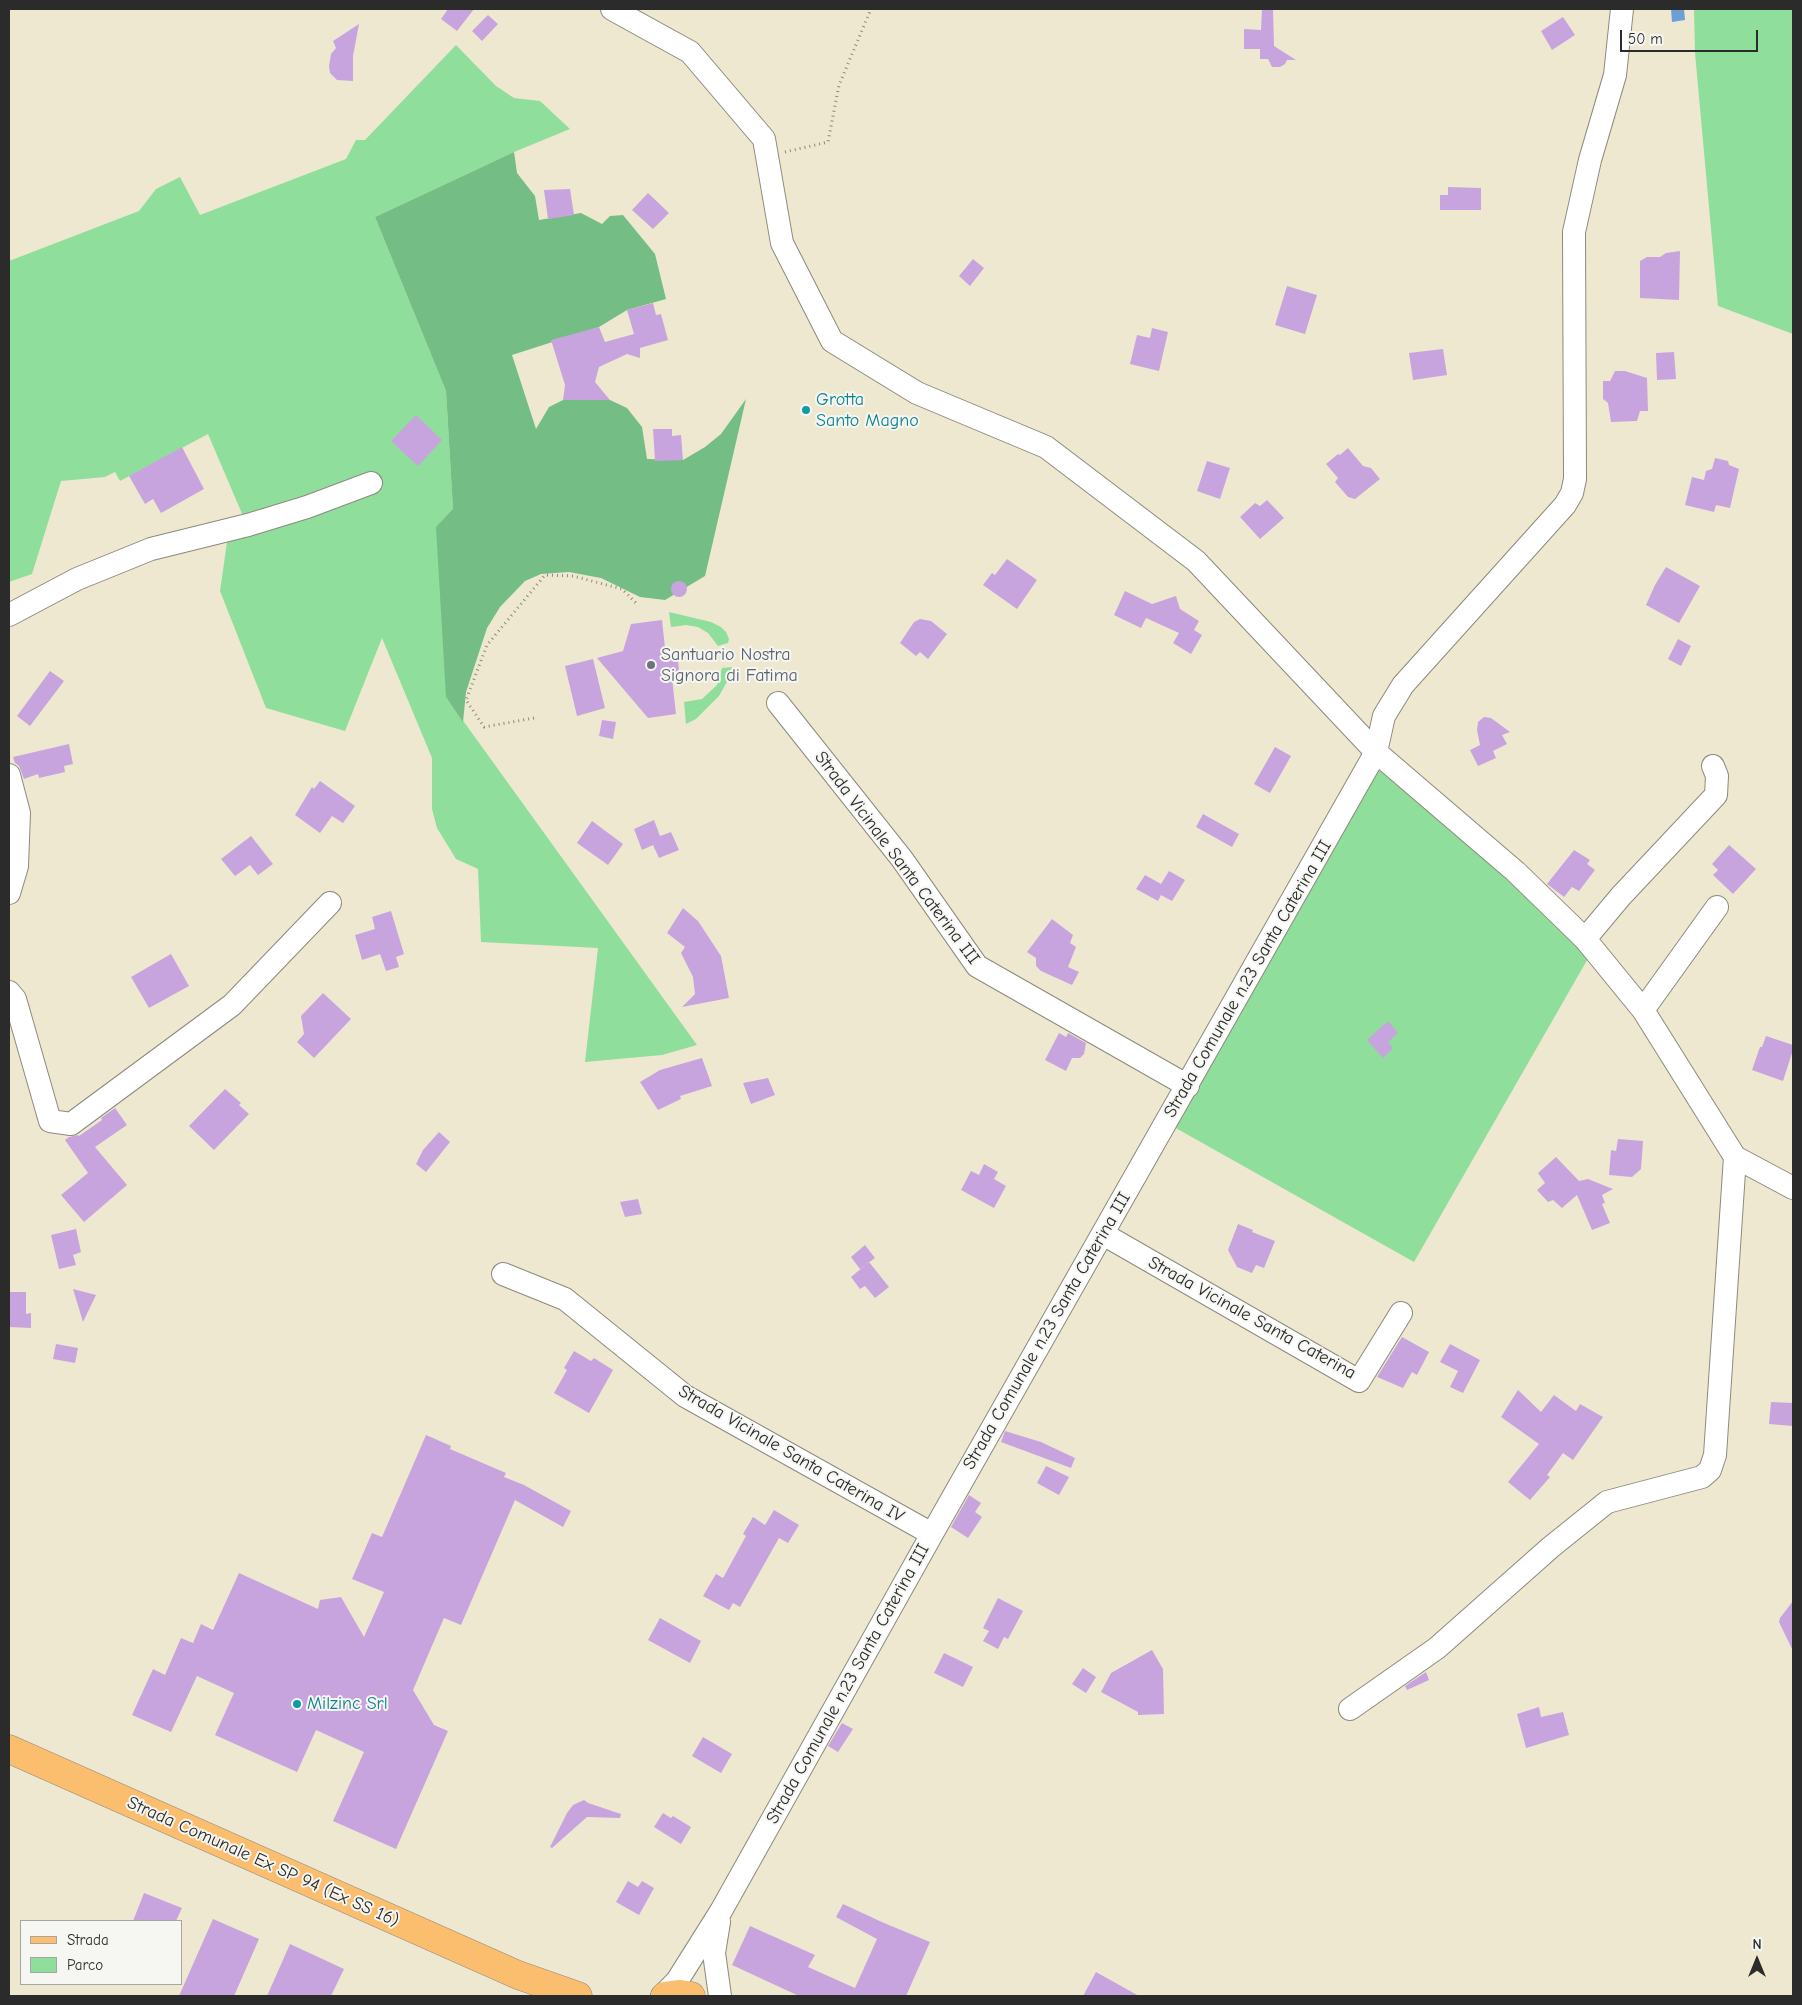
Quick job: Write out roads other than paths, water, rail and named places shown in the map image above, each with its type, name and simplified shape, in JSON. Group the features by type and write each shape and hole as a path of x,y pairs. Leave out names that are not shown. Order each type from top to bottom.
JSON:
{"main road":[{"name":"Strada Comunale Ex SP 94 (Ex SS 16)","path":"9,1748 518,1976 578,1996"},
{"name":"Strada Comunale Ex SP 94 (Ex SS 16)","path":"518,1976 548,1996"},
{"path":"664,1996 680,1994 690,1996"}],"street":[{"path":"612,9 690,52 764,139 782,244 832,341 916,392 1046,447 1196,561 1376,752 1516,872 1585,939 1642,1010 1735,1157 1790,1181"},
{"name":"Strada Comunale n.23 Santa Caterina III","path":"664,1996 677,1981 721,1911 932,1534 1376,752 1384,716 1403,686 1565,505 1572,493 1575,479 1574,232 1590,160 1615,75 1622,9"},
{"path":"9,615 77,579 151,549 248,525 306,507 371,483"},
{"name":"Strada Vicinale Santa Caterina III","path":"778,703 902,859 977,966 1188,1086"},
{"path":"1585,939 1621,896 1716,795 1717,776 1713,766"},
{"path":"9,774 18,813 17,866 9,893"},
{"path":"9,992 15,1000 50,1121 71,1124 232,1005 330,903"},
{"path":"1642,1010 1717,907"},
{"path":"1350,1709 1437,1648 1551,1547 1607,1502 1702,1477 1710,1470 1715,1455 1735,1157"},
{"name":"Strada Vicinale Santa Caterina","path":"1103,1234 1359,1381 1401,1313"},
{"name":"Strada Vicinale Santa Caterina IV","path":"503,1274 565,1300 685,1396 932,1534"},
{"path":"720,1996 714,1954 721,1911"}],"water":[{"path":"1671,9 1684,9 1685,20 1672,22"}],"place":[{"name":"Grotta Santo Magno","path":"806,410"},
{"name":"Santuario Nostra Signora di Fatima","path":"651,665"},
{"name":"Milzinc Srl","path":"297,1704"}]}
